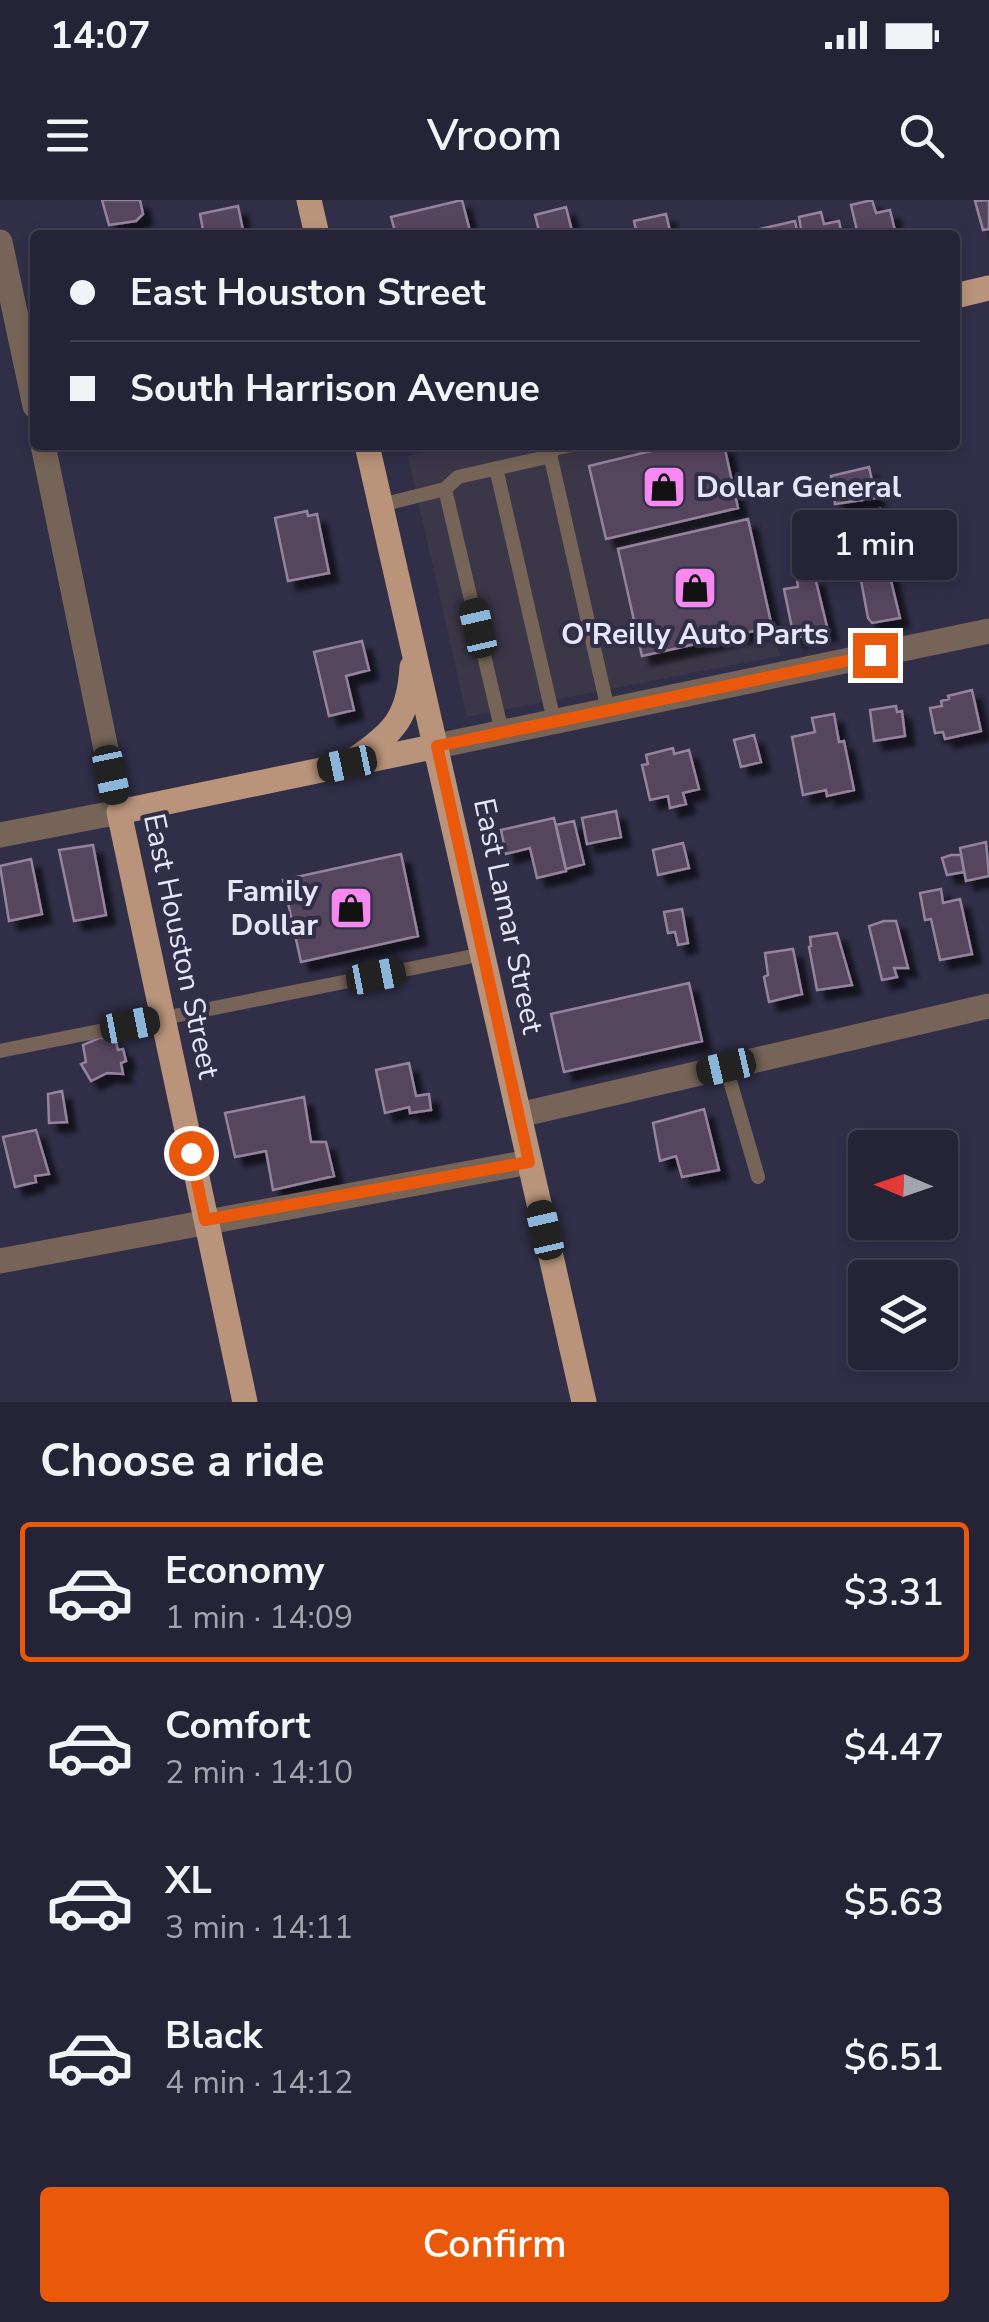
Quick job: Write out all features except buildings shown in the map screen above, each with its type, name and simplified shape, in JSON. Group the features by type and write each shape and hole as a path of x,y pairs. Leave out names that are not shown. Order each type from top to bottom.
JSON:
{"main road":[{"path":"309,200 316,230"},
{"path":"960,295 989,288"},
{"name":"East Lamar Street","path":"368,450 584,1402"},
{"path":"347,764 380,743 398,723 410,697 413,642"},
{"path":"119,812 437,746"},
{"name":"East Houston Street","path":"119,812 245,1402"}],"street":[{"path":"0,242 30,387"},
{"name":"East Houston Street","path":"44,450 119,812"},
{"path":"437,746 989,632"},
{"path":"0,835 119,812"},
{"path":"518,1115 989,1006"},
{"path":"0,1260 529,1162"}],"lane":[{"path":"381,504 445,489 458,477 549,450 608,710"},
{"path":"496,468 554,722"},
{"path":"445,489 502,732"},
{"path":"0,1051 483,954"},
{"path":"726,1067 758,1177"}],"shaded area":[{"path":"435,450 717,450 735,522 747,520 780,656 467,717 408,456"}],"place":[{"name":"Dollar General","path":"664,487"},
{"name":"O'Reilly Auto Parts","path":"695,588"},
{"name":"Family Dollar","path":"351,908"}],"route":[{"path":"191,1153 205,1220 529,1162 437,746 875,655"}]}
